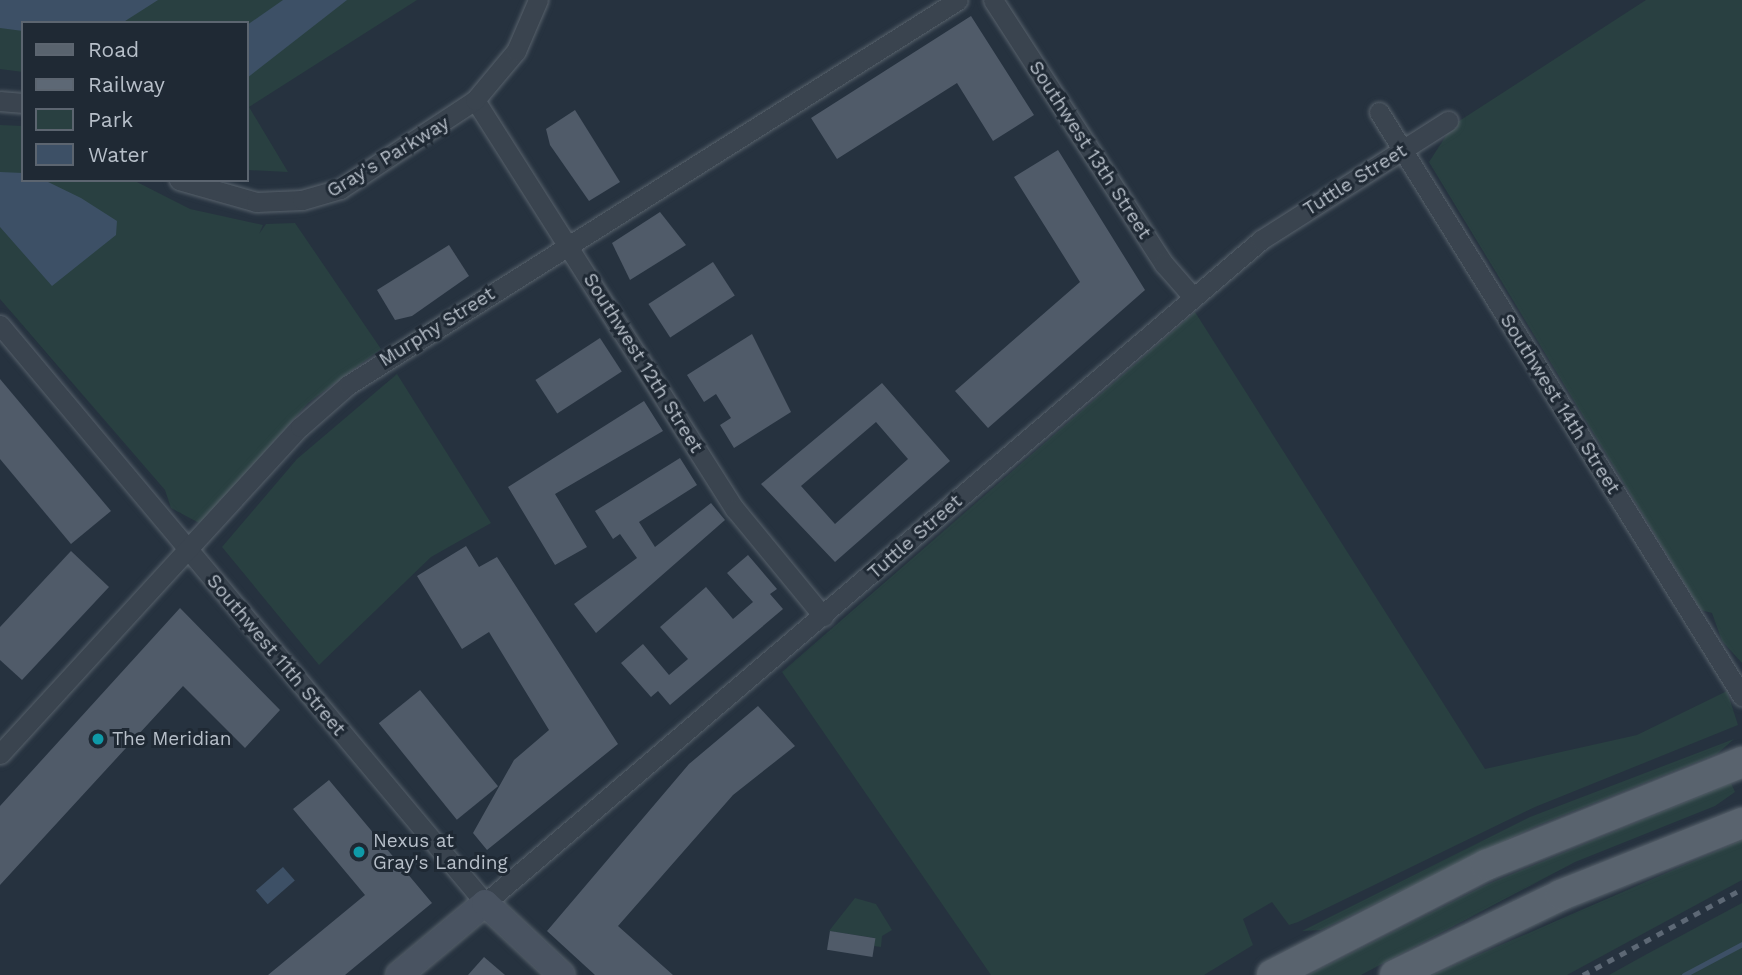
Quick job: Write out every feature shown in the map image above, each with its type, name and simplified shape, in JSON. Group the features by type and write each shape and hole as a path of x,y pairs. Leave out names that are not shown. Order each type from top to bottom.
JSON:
{"main road":[{"path":"1272,975 1486,865 1742,762"},
{"path":"1395,975 1561,895 1742,823"}],"street":[{"name":"Gray's Parkway","path":"186,182 256,202 321,197 386,162 475,100 516,51 538,0"},
{"name":"Murphy Street","path":"0,754 190,551 300,427 348,385 958,0"},
{"name":"Southwest 13th Street","path":"992,0 1164,264 1193,297"},
{"name":"Southwest 12th Street","path":"475,100 741,518 823,616"},
{"path":"0,102 21,103"},
{"name":"Southwest 14th Street","path":"1379,113 1742,696"},
{"name":"Tuttle Street","path":"399,975 823,616 1193,297 1282,225 1448,121"},
{"name":"Southwest 11th Street","path":"0,325 485,903 562,975"}],"green space":[{"path":"0,0 417,0 249,107 288,172 248,170 248,21 21,21 21,72 0,69"},
{"path":"1646,0 1742,0 1742,663 1722,641 1712,613 1701,610 1429,162 1453,125"},
{"path":"0,125 21,126 21,182 137,182 190,209 263,225 259,234 266,224 295,223 381,349 308,403 201,524 171,508 165,490 0,299"},
{"path":"1195,312 1485,769 1637,735 1727,691 1738,725 1535,807 1298,922 1289,925 1272,902 1243,919 1253,945 1204,975 991,975 782,672"},
{"path":"397,374 491,523 431,557 319,665 222,547 297,459"},
{"path":"1734,739 1717,754 1536,826 1321,930 1302,931 1530,817"},
{"path":"1731,783 1735,792 1715,806 1575,862 1361,975 1308,975 1486,885"},
{"path":"1742,840 1742,880 1567,975 1432,975"},
{"path":"855,898 876,904 892,930 882,936 881,947 874,946 875,938 829,931"},
{"path":"1742,903 1742,975 1609,975 1647,954"}],"water":[{"path":"0,0 158,0 125,21 21,21 21,31 0,28"},
{"path":"283,0 347,0 248,77 248,24"},
{"path":"0,172 21,173 21,182 48,182 81,198 117,221 116,235 52,286 0,227"},
{"path":"283,867 295,881 268,904 256,891"}],"building":[{"path":"971,16 1034,115 993,141 957,83 837,159 811,118"},
{"path":"575,110 620,182 589,201 550,145 546,129"},
{"path":"1058,150 1145,290 988,428 955,391 1080,282 1014,177"},
{"path":"660,212 686,245 630,280 612,243"},
{"path":"449,245 469,276 412,316 395,320 377,290"},
{"path":"713,262 735,296 670,337 648,304"},
{"path":"752,334 791,412 734,448 720,425 731,418 716,394 704,402 687,375"},
{"path":"600,338 622,372 557,413 535,380"},
{"path":"0,379 111,511 71,544 0,459"},
{"path":"882,383 950,461 835,562 761,484","holes":["876,422 908,459 835,524 801,486"]},
{"path":"644,401 663,431 555,494 587,547 555,565 508,487"},
{"path":"680,458 697,485 639,522 655,547 711,503 725,520 596,633 574,604 637,558 620,534 613,539 595,511"},
{"path":"466,546 479,567 497,557 618,744 487,850 473,833 514,760 549,730 489,632 462,649 417,576"},
{"path":"71,551 109,587 22,680 0,660 0,627"},
{"path":"748,555 777,589 770,594 783,609 670,705 658,691 651,697 621,663 643,644 669,675 688,659 660,627 706,587 733,619 753,602 727,573"},
{"name":"The Meridian","path":"180,608 280,710 245,748 183,686 0,885 0,806"},
{"path":"420,690 498,786 457,820 379,723"},
{"path":"758,706 795,746 733,795 618,926 673,975 595,975 547,931 689,764"},
{"name":"Nexus at Gray's Landing","path":"329,780 432,903 345,975 268,975 365,895 293,809"},
{"path":"830,931 875,938 872,957 827,950"},
{"path":"484,957 505,975 468,975"}],"waterway":[{"path":"1684,975 1742,944"}],"railway":[{"path":"1583,975 1742,889"}],"place":[{"name":"The Meridian","path":"98,739"},
{"name":"Nexus at Gray's Landing","path":"359,852"}]}
